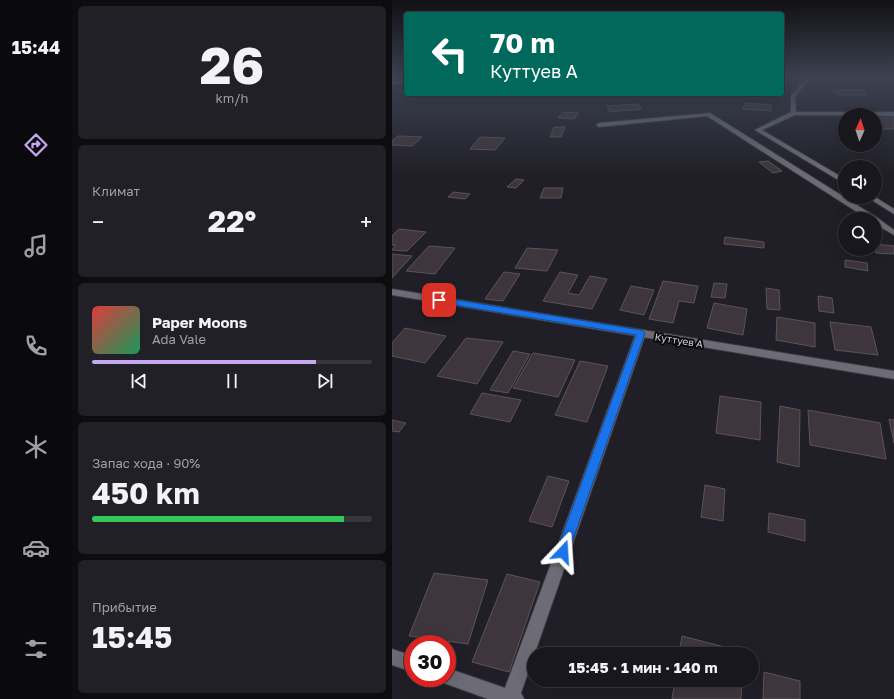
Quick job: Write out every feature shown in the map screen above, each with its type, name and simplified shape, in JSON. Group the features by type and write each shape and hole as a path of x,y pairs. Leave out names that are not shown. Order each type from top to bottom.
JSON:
{"street":[{"path":"838,178 758,130 794,113 894,114"},
{"path":"599,125 708,114 861,212"},
{"path":"881,204 894,212"},
{"path":"882,225 894,233"},
{"name":"Куттуев А","path":"392,292 894,375"},
{"path":"456,679 513,698 641,333"},
{"path":"392,657 404,661"}],"building":[{"path":"609,110 635,110 610,112"},
{"path":"752,110 771,110 771,111"},
{"path":"563,112 579,113 574,119 558,118"},
{"path":"882,118 894,118 894,129 882,129"},
{"path":"554,127 565,127 561,137 550,137"},
{"path":"398,136 422,137 412,146 392,145 392,141"},
{"path":"480,137 505,138 495,150 470,149"},
{"path":"768,161 782,171 773,173 759,162"},
{"path":"516,179 524,180 516,188 507,187"},
{"path":"544,188 563,188 561,198 540,198"},
{"path":"453,192 470,194 465,199 448,197"},
{"path":"399,229 426,232 407,251 392,250 396,245 392,245 392,236"},
{"path":"725,237 764,242 764,248 724,244"},
{"path":"882,245 894,246 894,254 882,253"},
{"path":"429,246 455,248 435,274 406,271"},
{"path":"527,248 558,250 547,271 515,268"},
{"path":"392,254 412,256 392,278"},
{"path":"845,260 867,263 868,271 845,267"},
{"path":"504,272 520,274 503,301 485,299"},
{"path":"560,272 578,275 568,293 579,295 590,276 607,279 592,309 543,301"},
{"path":"663,281 698,286 694,303 679,301 673,323 649,319"},
{"path":"714,283 727,284 725,298 711,297"},
{"path":"631,286 654,290 644,315 620,310"},
{"path":"766,288 779,290 780,310 767,309"},
{"path":"818,296 832,298 834,313 819,311"},
{"path":"714,303 747,309 743,335 707,328"},
{"path":"777,317 815,323 815,347 776,340"},
{"path":"830,322 871,327 878,355 835,350"},
{"path":"405,328 446,336 425,363 392,356 392,343"},
{"path":"466,338 503,342 477,384 437,376"},
{"path":"513,351 530,354 508,393 490,390"},
{"path":"533,353 575,360 558,397 513,388"},
{"path":"580,361 608,366 587,422 555,415"},
{"path":"482,393 521,400 510,422 470,414"},
{"path":"720,396 761,402 760,440 716,433"},
{"path":"780,406 800,410 799,467 777,462"},
{"path":"808,410 880,423 886,459 810,445"},
{"path":"889,419 894,420 894,443"},
{"path":"392,420 406,423 399,432 392,431"},
{"path":"548,476 569,481 552,527 529,521"},
{"path":"705,485 725,489 723,521 701,517"},
{"path":"769,513 805,520 805,541 768,532"},
{"path":"434,573 488,580 468,644 456,642 456,635 409,635"},
{"path":"507,574 540,582 509,672 472,662"},
{"path":"682,636 725,647 680,647"},
{"path":"764,672 800,681 800,699 763,699"},
{"path":"674,687 742,687 741,699 672,699"}],"route":[{"path":"439,300 641,333 563,552"}]}
